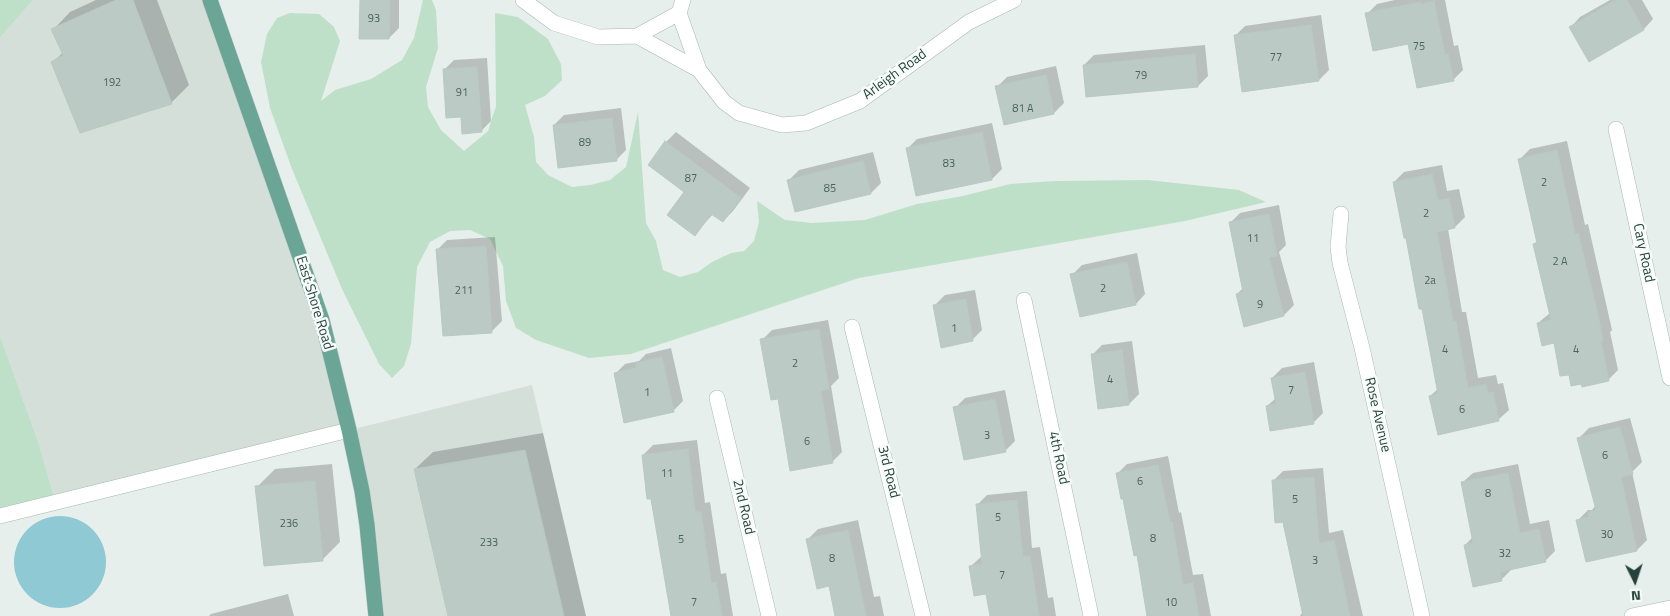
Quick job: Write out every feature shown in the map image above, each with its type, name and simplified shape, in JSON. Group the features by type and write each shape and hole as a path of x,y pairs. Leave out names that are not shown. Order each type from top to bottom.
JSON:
{"main road":[{"name":"East Shore Road","path":"210,0 315,299 349,430 367,525 376,616"}],"street":[{"path":"523,0 554,23 598,37 637,36 665,21 681,7"},
{"name":"Arleigh Road","path":"681,7 699,70 724,102 739,113 782,125 806,124 860,101 968,22 1014,0"},
{"name":"Arleigh Road","path":"637,36 699,70"},
{"name":"Cary Road","path":"1616,129 1670,378"},
{"name":"Rose Avenue","path":"1341,214 1338,247 1340,263 1362,348 1422,616"},
{"name":"4th Road","path":"1024,300 1091,616"},
{"name":"3rd Road","path":"852,327 924,616"},
{"name":"2nd Road","path":"717,398 769,616"},
{"path":"0,516 349,430"},
{"path":"1632,616 1670,608"}],"shaded area":[{"path":"33,0 210,0 320,311 350,430 532,385 586,616 376,616 349,430 54,497 38,441 0,336 0,38"}],"green space":[{"path":"0,0 33,0 0,38"},
{"path":"423,0 432,0 436,10 438,48 426,87 428,107 441,130 464,151 488,131 496,106 495,13 518,17 548,39 561,64 562,80 545,96 525,105 534,137 536,162 548,175 572,187 610,180 626,167 638,112 646,223 656,241 663,270 680,277 698,272 712,262 731,253 744,251 754,241 759,222 757,201 785,220 812,223 865,220 917,204 963,196 1010,184 1055,181 1148,180 1239,190 1266,202 1185,221 859,278 631,354 589,358 536,340 516,328 506,301 503,266 490,239 470,230 450,231 430,242 417,267 411,344 404,366 392,378 379,364 342,289 292,169 270,108 261,62 267,34 277,18 290,13 319,14 334,27 340,41 321,101 335,90 371,79 402,60 414,38"},
{"path":"0,336 38,441 54,497 0,509"}],"water":[{"path":"60,516 78,520 92,530 102,544 106,562 102,580 92,594 78,604 60,608 42,604 28,594 18,580 14,562 18,544 28,530 42,520"}],"building":[{"path":"116,0 133,0 172,104 80,133 51,62 63,55 51,29"},
{"path":"360,0 390,0 389,39 359,39"},
{"path":"1616,0 1627,0 1644,30 1589,62 1569,27"},
{"path":"1434,1 1445,55 1448,54 1454,81 1417,88 1408,44 1373,51 1365,13"},
{"path":"1311,25 1319,81 1242,92 1234,35"},
{"path":"1195,54 1198,87 1086,97 1083,65"},
{"path":"477,67 482,132 462,134 461,117 446,118 443,69"},
{"path":"1046,75 1054,114 1004,125 995,86"},
{"path":"612,118 617,161 558,168 553,125"},
{"path":"982,132 992,180 916,196 906,148"},
{"path":"665,141 741,198 723,222 711,214 695,236 667,215 684,192 648,165"},
{"path":"1557,150 1575,234 1578,233 1597,310 1609,381 1582,387 1581,384 1571,386 1569,375 1560,376 1554,343 1542,346 1537,323 1551,320 1533,244 1537,243 1518,159"},
{"path":"863,161 871,194 795,212 787,180"},
{"path":"1432,174 1438,200 1449,198 1455,228 1437,232 1453,322 1456,321 1468,388 1486,384 1488,393 1493,392 1499,421 1438,435 1429,396 1438,394 1422,309 1419,309 1406,238 1404,238 1393,182"},
{"path":"1269,214 1277,256 1269,257 1284,316 1244,327 1236,294 1243,292 1229,222"},
{"path":"486,246 492,333 443,336 436,249"},
{"path":"1127,262 1136,305 1080,317 1070,274"},
{"path":"966,299 973,341 941,348 933,305"},
{"path":"819,329 829,389 821,391 833,463 790,471 778,399 771,400 760,339"},
{"path":"1122,350 1129,405 1098,409 1091,354"},
{"path":"662,357 674,412 624,423 614,373 636,368 635,363"},
{"path":"1305,372 1314,424 1270,431 1266,406 1276,404 1271,378"},
{"path":"995,399 1006,452 964,460 953,407"},
{"path":"1620,427 1633,474 1621,477 1637,551 1586,562 1576,520 1589,517 1588,512 1596,510 1577,438"},
{"path":"688,449 695,512 701,512 711,583 716,582 722,616 671,616 651,499 647,499 642,455"},
{"path":"525,450 564,616 448,616 414,469"},
{"path":"1158,465 1170,522 1172,522 1183,585 1193,583 1199,616 1147,616 1137,555 1134,556 1116,473"},
{"path":"1508,473 1520,533 1539,529 1546,562 1500,572 1502,581 1473,587 1464,545 1473,543 1461,482"},
{"path":"1314,477 1319,543 1334,540 1350,616 1303,616 1283,522 1275,523 1272,480"},
{"path":"315,481 323,561 264,566 255,486"},
{"path":"1017,500 1023,557 1030,556 1039,616 990,616 986,594 974,596 969,566 982,564 976,504"},
{"path":"848,530 866,616 835,616 829,586 817,589 806,539"}]}
